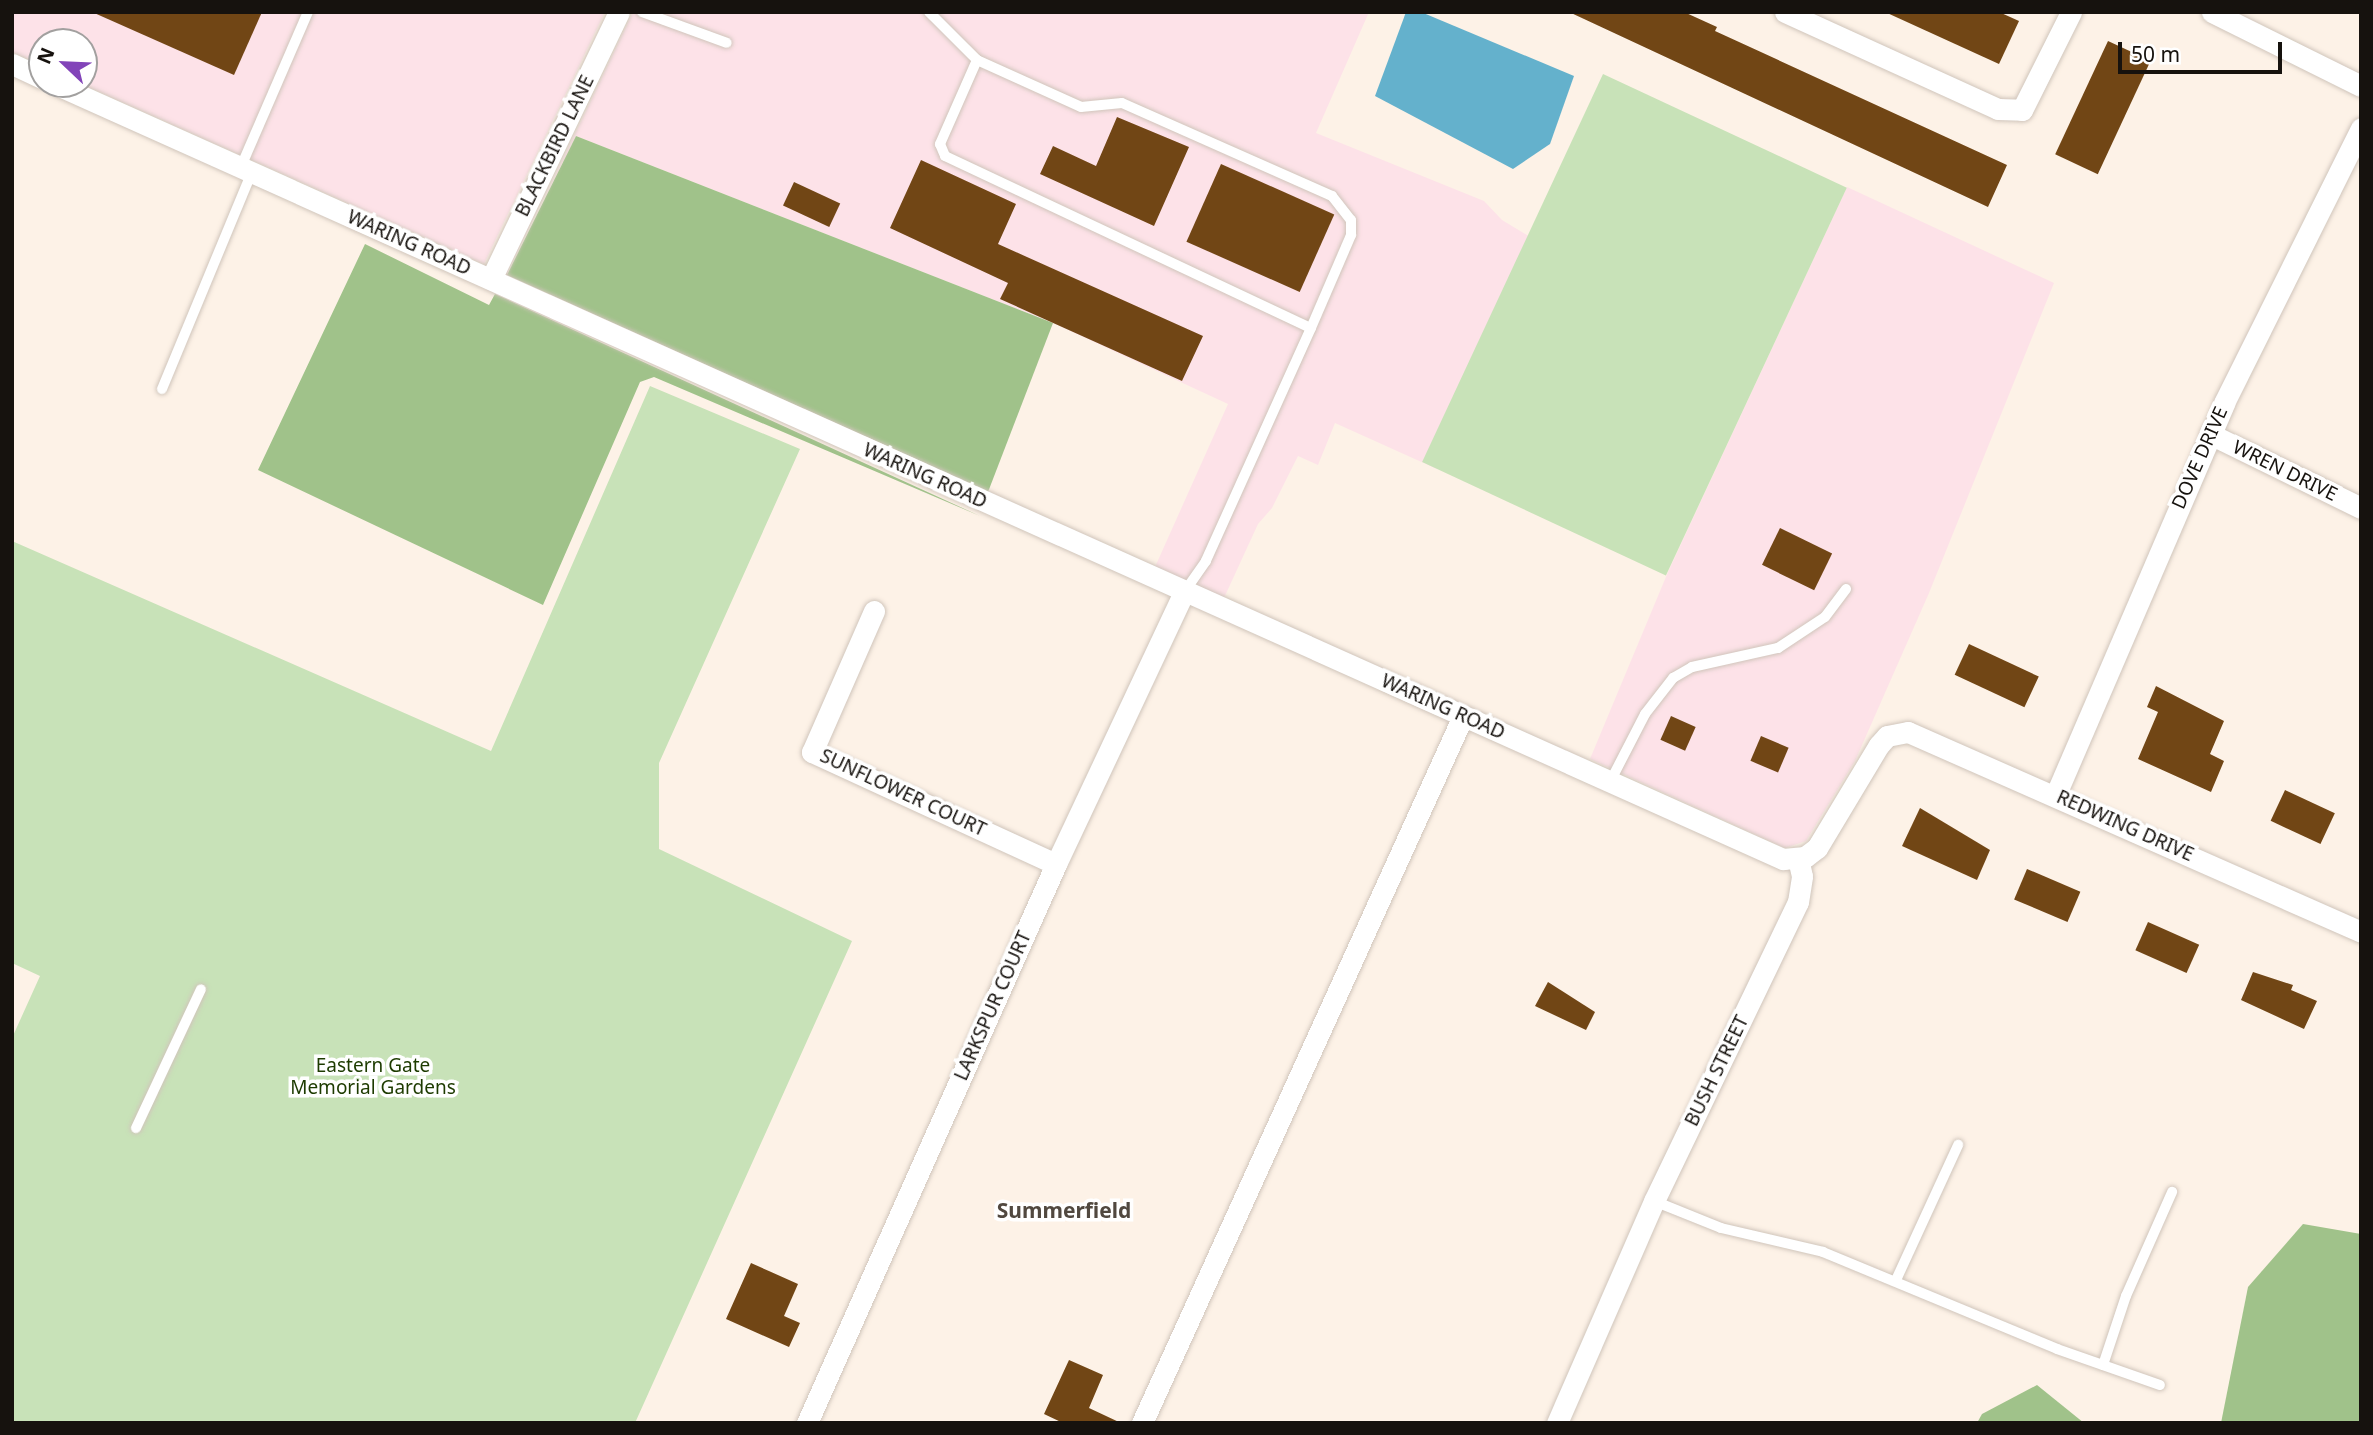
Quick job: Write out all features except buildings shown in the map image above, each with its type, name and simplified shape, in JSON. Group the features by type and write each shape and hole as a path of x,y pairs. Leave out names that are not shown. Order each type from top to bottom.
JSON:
{"street":[{"name":"BLACKBIRD LANE","path":"491,279 619,12"},
{"path":"1785,12 1998,109 2022,110 2071,12"},
{"path":"2211,12 2361,86"},
{"path":"12,64 28,71"},
{"name":"WARING ROAD","path":"85,98 1783,859 1798,859"},
{"name":"DOVE DRIVE","path":"2056,794 2210,435 2361,128"},
{"name":"WREN DRIVE","path":"2210,435 2361,508"},
{"name":"LARKSPUR COURT","path":"807,1423 1056,864 1184,592"},
{"name":"SUNFLOWER COURT","path":"874,611 812,752 1056,864"},
{"path":"1142,1423 1463,716"},
{"name":"REDWING DRIVE","path":"1798,859 1817,848 1887,736 1908,733 2056,794 2361,932"},
{"name":"BUSH STREET","path":"1557,1423 1654,1201 1798,902 1802,876 1798,859"}],"lane":[{"path":"162,389 308,12"},
{"path":"642,12 727,43"},
{"path":"929,12 977,60 1082,107 1122,103 1332,196 1351,220 1352,235 1311,328 1206,561 1184,592"},
{"path":"977,60 940,144 944,156 1311,328"},
{"path":"1611,780 1632,736 1673,678 1692,667 1778,648 1825,617 1846,589"},
{"path":"136,1128 201,989"},
{"path":"1896,1280 1958,1145"},
{"path":"2103,1365 2126,1296 2172,1192"},
{"path":"1654,1201 1721,1228 1790,1242 1896,1280 2103,1365 2160,1385"}],"shaded area":[{"path":"12,12 605,12 484,264 98,91 98,28 28,28 28,59 12,52"},
{"path":"633,12 1369,12 1316,133 1484,201 1502,220 1532,238 1437,469 1335,423 1318,465 1298,456 1272,508 1258,524 1224,598 1155,567 1228,404 1053,323 576,136 543,201"},
{"path":"1847,187 2054,283 1929,593 1855,761 1806,841 1785,848 1590,759 1668,572"}],"green space":[{"path":"1603,74 1847,188 1666,576 1422,462"},
{"path":"576,136 1053,323 988,492 507,275"},
{"path":"365,244 489,305 495,294 980,516 654,377 640,382 543,605 258,470"},
{"name":"Eastern Gate Memorial Gardens","path":"650,386 800,449 659,763 659,849 852,941 635,1423 12,1423 12,1038 40,976 12,963 12,541 491,751"},
{"path":"2303,1224 2361,1234 2361,1423 2221,1423 2248,1287"},
{"path":"2037,1385 2084,1423 1977,1423 1982,1414"}],"water":[{"path":"1406,12 1421,12 1574,76 1550,144 1513,169 1375,96"}],"district":[{"name":"Summerfield","path":"1064,1210"}]}
